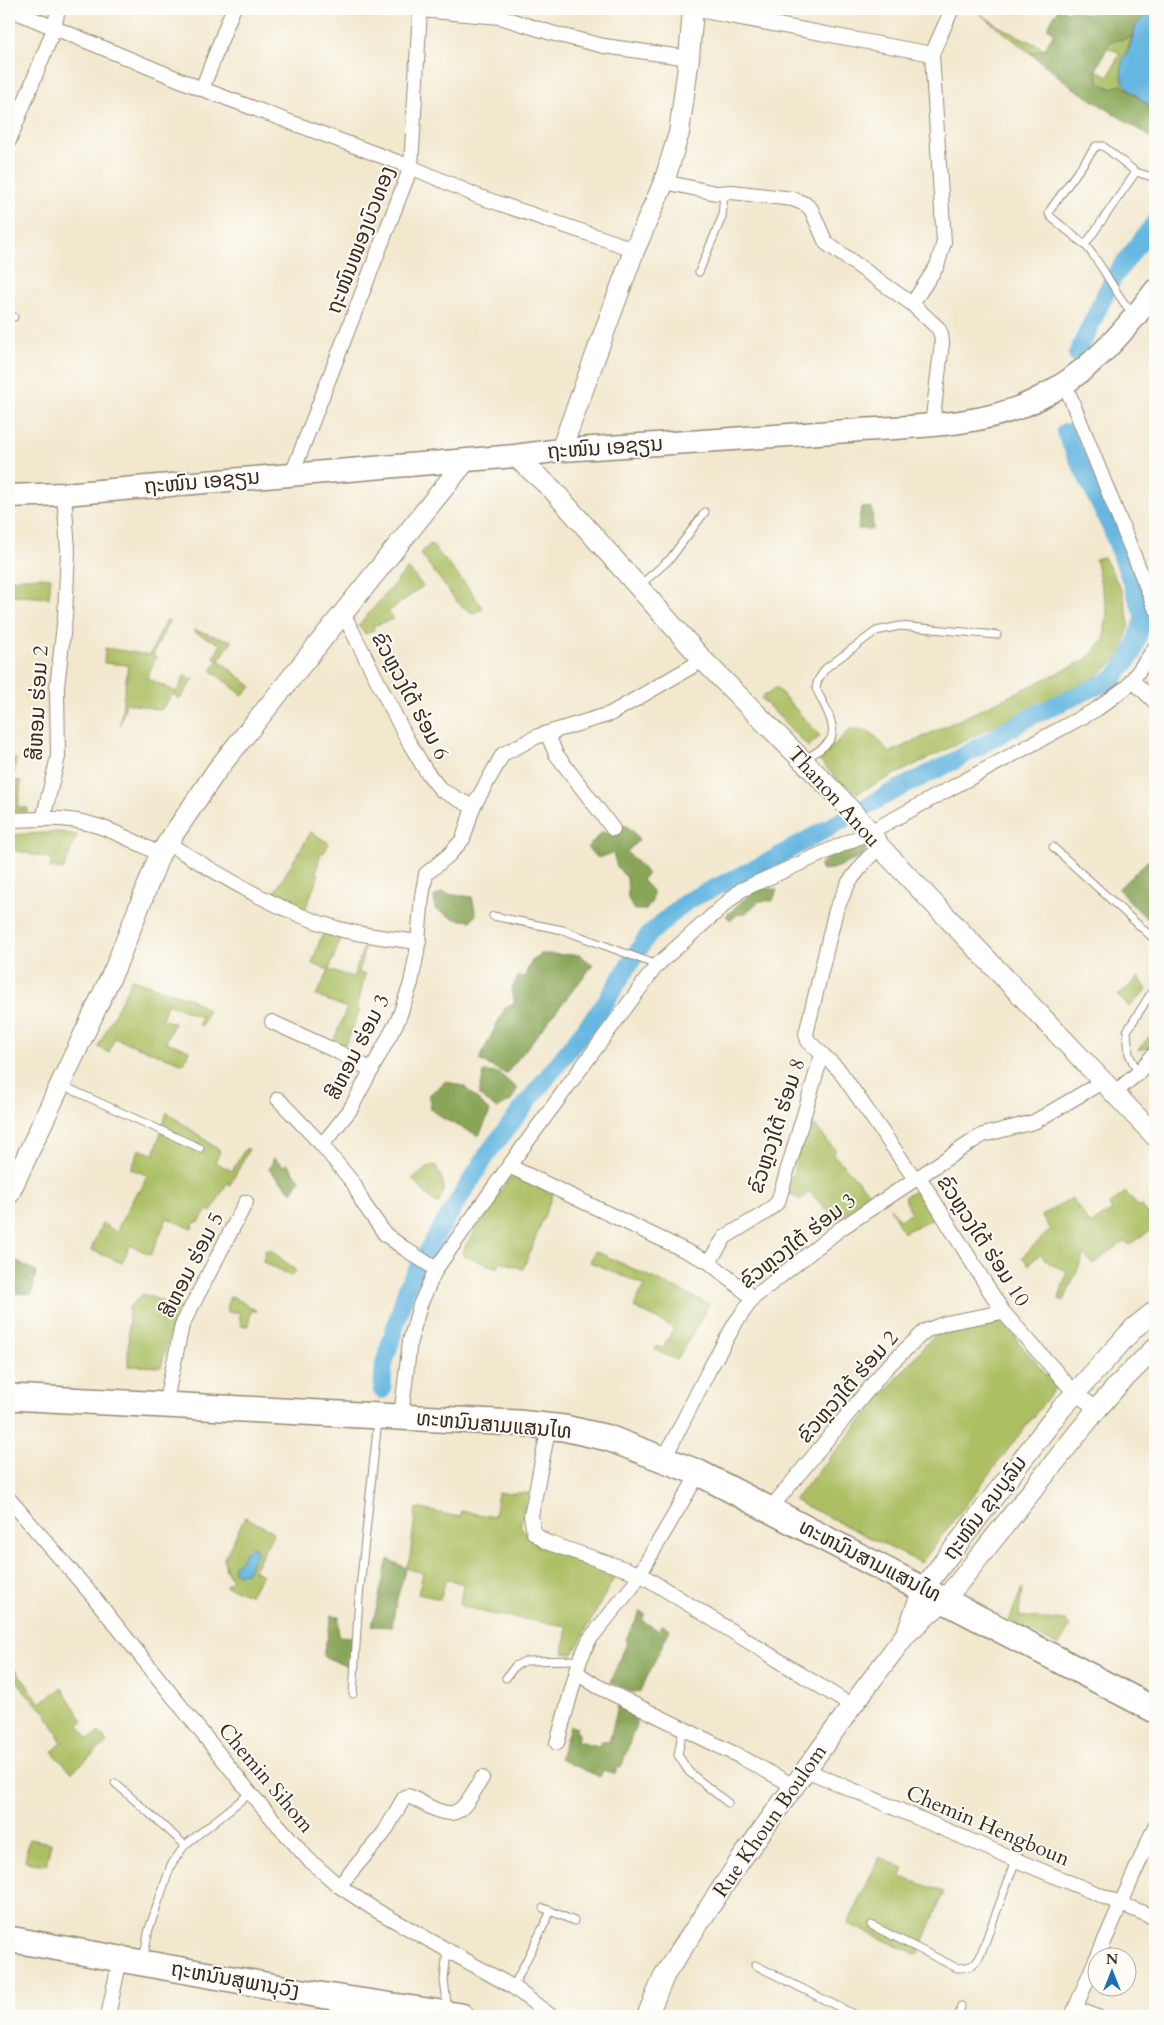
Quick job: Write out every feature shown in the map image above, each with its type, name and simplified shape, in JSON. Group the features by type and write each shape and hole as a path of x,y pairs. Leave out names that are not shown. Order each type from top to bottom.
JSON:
{"highway":[{"name":"ທະຫນົນສາມແສນໄທ","path":"9,1396 549,1426 608,1438 699,1472 1155,1710"},
{"name":"ຖະຫນົນສຸພານຸວົງ","path":"9,1939 320,1995 455,2015"}],"main road":[{"name":"ຖະໜົນ ເອຊຽນ","path":"9,496 64,494 515,456 561,450 932,425 995,416 1033,402 1065,384 1092,364 1135,317 1155,290"}],"street":[{"path":"9,9 202,89 411,167 480,197 616,243 634,251"},
{"path":"9,141 54,29 58,9"},
{"path":"202,89 233,9"},
{"path":"420,9 500,17 555,34 604,46 689,58"},
{"name":"ຖະໜົນໜອງບົວທອງ","path":"292,474 411,167 420,9"},
{"path":"561,450 634,251 664,182 679,133 689,58 693,9 932,54"},
{"path":"912,304 937,266 944,242 932,54 952,9"},
{"path":"664,182 724,193 732,192 793,199 811,208 826,243 912,304 941,334 942,343 932,425"},
{"path":"1065,384 1155,608"},
{"name":"Thanon Anou","path":"515,456 552,489 637,588 703,660 838,797 875,840 1155,1136"},
{"path":"10,1189 115,968 164,848 217,770 467,459"},
{"name":"ສີຫອມ ຮ່ອມ 2","path":"43,819 58,757 56,687 65,616 68,551 64,494"},
{"name":"ຂົວຫຼວງໃຕ້ ຮ່ອມ 6","path":"343,613 407,740 426,771 441,790 473,807"},
{"path":"390,1416 432,1266 509,1166 651,962 741,890 875,840 1097,709 1128,686 1155,648"},
{"name":"ສີຫອມ ຮ່ອມ 3","path":"322,1145 350,1110 398,1020 411,983 419,942 422,896 426,874 449,855 463,839 473,807 503,754 508,749 547,733 610,714 703,660"},
{"path":"1132,680 1155,702"},
{"path":"547,733 556,754 613,829"},
{"path":"9,820 64,818 87,822 164,848 238,886 302,915 340,929 419,942"},
{"name":"ຂົວຫຼວງໃຕ້ ຮ່ອມ 8","path":"709,1262 725,1237 765,1213 778,1202 822,1054 808,1041 806,1034 836,910 849,882 867,859 875,840"},
{"path":"272,1022 338,1052 372,1070"},
{"path":"822,1054 839,1070 917,1178"},
{"name":"ຂົວຫຼວງໃຕ້ ຮ່ອມ 10","path":"1097,1409 1075,1393 1003,1312 917,1178 978,1138 1034,1122 1108,1088 1138,1072 1155,1054"},
{"path":"278,1099 322,1145 354,1184 363,1204 385,1234 404,1250 432,1266"},
{"path":"509,1166 709,1262 753,1298"},
{"name":"ຂົວຫຼວງໃຕ້ ຮ່ອມ 3","path":"664,1459 709,1370 736,1322 753,1298 840,1229 917,1178"},
{"name":"ສີຫອມ ຮ່ອມ 5","path":"165,1405 182,1325 246,1202"},
{"name":"ຖະໜົນ ຂຸນບູລົມ","path":"906,1634 1075,1393 1134,1328 1155,1311"},
{"name":"ຂົວຫຼວງໃຕ້ ຮ່ອມ 2","path":"770,1510 886,1368 924,1331 946,1323 1003,1312"},
{"name":"ຖະໜົນ ຂຸນບູລົມ","path":"934,1594 1117,1386 1155,1348"},
{"path":"549,1426 531,1516 534,1533 546,1542 640,1574 852,1706"},
{"path":"557,1743 578,1667 589,1640 632,1587 699,1472"},
{"name":"Chemin Sihom","path":"9,1499 92,1595 250,1793 308,1859 339,1886 374,1909 514,1987 550,2016"},
{"name":"Rue Khoun Boulom","path":"647,2016 665,1974 697,1931 740,1861 906,1634"},
{"name":"Chemin Hengboun","path":"578,1667 597,1686 683,1728 800,1778 1016,1860 1155,1918"},
{"path":"339,1886 380,1837 404,1798 408,1796 442,1813 454,1814 462,1810 482,1778"},
{"path":"1101,1948 1155,1826"},
{"path":"108,2016 131,1961"},
{"path":"1074,2011 1086,1983"}],"lane":[{"path":"1135,317 1120,299 1093,254 1049,214 1096,146 1103,146 1136,172 1151,178"},
{"path":"1085,246 1136,172"},
{"path":"700,272 722,217 724,193"},
{"path":"637,588 670,560 705,512"},
{"path":"803,761 830,741 832,733 832,726 816,688 818,680 826,668 876,631 900,626 996,635"},
{"path":"1053,847 1155,940"},
{"path":"493,916 562,930 651,962"},
{"path":"1138,1072 1129,1054 1127,1031 1155,987"},
{"path":"60,1085 200,1148"},
{"path":"353,1694 359,1597 390,1416"},
{"path":"506,1678 515,1666 525,1661 578,1667"},
{"path":"683,1728 678,1754 689,1772 728,1803"},
{"path":"115,1783 185,1845"},
{"path":"131,1961 149,1929 170,1864 185,1845 250,1793"},
{"path":"872,1925 957,1968 966,1968 974,1965 980,1956 1016,1860"},
{"path":"542,1908 574,1921"},
{"path":"514,1987 552,1911"},
{"path":"447,1949 444,1981 445,1996 455,2015"},
{"path":"755,1965 856,2016"},
{"path":"959,2016 961,2006"},
{"path":"1074,2011 1104,2016"}],"green space":[{"path":"1058,9 1067,12 1072,9 1089,15 1094,9 1153,9 1136,26 1132,37 1110,42 1096,70 1099,83 1111,88 1122,85 1155,110 1155,140 1072,87 1030,53 1045,49 1054,32 1047,28"},
{"path":"979,13 1000,27 1045,49 1030,53"},
{"path":"1132,37 1122,64 1123,76 1131,91 1122,85 1111,88 1099,83 1096,70 1109,76 1120,53 1106,47 1110,41"},
{"path":"861,507 872,508 873,529 858,529"},
{"path":"431,544 468,587 483,609 472,613 457,602 420,553"},
{"path":"1104,557 1123,593 1129,624 1122,655 1097,676 857,793 841,783 818,759 851,729 870,732 889,753 1085,660 1104,640 1107,610 1095,559"},
{"path":"408,568 423,586 388,612 393,619 373,626 374,631 365,634 358,626"},
{"path":"51,578 49,598 9,595 9,579"},
{"path":"166,620 169,621 153,655 156,657 147,678 177,692 185,675 191,680 194,679 180,699 173,694 161,710 126,703 120,725 128,665 104,663 105,648 150,655"},
{"path":"194,630 232,641 219,660 252,687 242,695 211,670 218,662 214,657 221,644 194,632"},
{"path":"776,687 820,736 808,747 761,698"},
{"path":"10,758 16,759 13,780 21,781 18,808 28,808 27,812 9,812"},
{"path":"625,825 632,830 639,840 627,852 648,874 642,880 653,892 652,901 646,910 634,910 628,898 627,878 617,867 613,853 598,858 587,848 602,832 614,835"},
{"path":"60,832 77,835 63,870 50,868 52,859 9,849 9,835"},
{"path":"311,832 329,843 324,853 321,852 316,873 319,874 305,910 274,893"},
{"path":"862,843 868,846 862,857 832,869 821,870 820,865 829,856"},
{"path":"1155,854 1155,909 1147,919 1118,889"},
{"path":"767,888 777,890 773,901 759,901 746,913 738,914 731,920 726,916 753,891"},
{"path":"442,892 472,897 476,915 471,921 455,919 435,909 434,897"},
{"path":"326,930 342,935 329,970 312,964 320,940"},
{"path":"366,941 359,973 365,975 357,1009 360,1010 345,1045 333,1042 347,1008 316,996 329,970 353,977"},
{"path":"541,954 580,955 593,965 506,1074 479,1060 505,1008 515,1002 511,991 518,976 524,977 532,961"},
{"path":"1139,977 1147,990 1129,1007 1118,996"},
{"path":"132,979 191,999 208,1010 202,1026 199,1025 201,1017 167,1004 162,1019 174,1023 166,1042 189,1050 184,1064 114,1038 109,1053 98,1047"},
{"path":"1155,1030 1155,1044 1138,1050"},
{"path":"484,1072 499,1073 517,1089 511,1101 497,1109 479,1095"},
{"path":"446,1081 465,1087 490,1112 479,1136 444,1119 431,1110 429,1095"},
{"path":"167,1112 218,1149 220,1152 215,1162 232,1171 245,1149 249,1149 230,1185 227,1183 211,1212 207,1210 200,1221 194,1223 192,1229 167,1218 151,1255 130,1245 122,1263 91,1250 102,1223 116,1232 137,1191 140,1192 147,1175 131,1169 139,1149 154,1155"},
{"path":"807,1116 836,1151 833,1154 871,1195 837,1220 809,1192 801,1200 788,1193"},
{"path":"274,1158 284,1166 287,1163 300,1180 292,1192 269,1170"},
{"path":"432,1165 436,1166 443,1184 443,1193 438,1204 412,1179"},
{"path":"516,1176 553,1194 523,1269 500,1261 498,1268 464,1256 462,1251 510,1177"},
{"path":"917,1190 935,1217 903,1233 890,1207 900,1220 911,1212 904,1197"},
{"path":"1125,1192 1139,1207 1142,1206 1155,1227 1129,1245 1125,1241 1093,1264 1084,1255 1064,1301 1059,1299 1067,1271 1050,1264 1040,1254 1029,1265 1022,1257 1051,1229 1041,1216 1072,1198 1090,1225 1112,1210 1109,1205"},
{"path":"270,1249 296,1271 291,1276 263,1262 265,1251"},
{"path":"595,1251 709,1304 677,1360 655,1350 657,1346 663,1348 674,1328 634,1307 644,1285 590,1262"},
{"path":"9,1256 36,1272 32,1294 11,1293 9,1298"},
{"path":"143,1294 184,1309 173,1321 161,1367 128,1366 129,1307"},
{"path":"232,1296 257,1311 251,1311 248,1326 241,1326 239,1312 227,1312 229,1298"},
{"path":"1002,1322 1056,1387 921,1563 794,1500 933,1336"},
{"path":"498,1493 529,1493 520,1526 535,1542 616,1574 573,1654 563,1653 567,1626 491,1614 459,1605 464,1584 446,1579 440,1599 418,1594 423,1573 406,1568 410,1557 416,1508 460,1517 461,1511 494,1517"},
{"path":"245,1517 274,1532 254,1570 262,1575 250,1595 225,1586 232,1580 226,1570 224,1559"},
{"path":"388,1559 406,1568 396,1602 392,1627 372,1626"},
{"path":"1022,1588 1019,1616 1065,1621 1070,1626 1059,1646 1009,1621"},
{"path":"640,1612 645,1614 642,1620 659,1631 662,1625 670,1629 640,1692 632,1692 610,1682 627,1643 625,1641"},
{"path":"332,1615 339,1616 338,1636 353,1637 350,1668 323,1656"},
{"path":"16,1670 40,1703 62,1688 83,1721 79,1725 88,1739 99,1732 107,1742 72,1772 56,1757 53,1751 62,1743 46,1713 25,1693 13,1673"},
{"path":"618,1706 636,1714 636,1724 621,1768 618,1767 615,1774 603,1770 600,1777 560,1759 570,1726 577,1728 575,1733 579,1733 577,1741 599,1746 601,1741 609,1742"},
{"path":"29,1839 51,1843 46,1865 25,1862"},
{"path":"879,1857 904,1868 901,1877 944,1892 918,1955 848,1924"}],"water":[{"path":"1155,9 1155,110 1131,91 1123,81 1121,71 1123,58 1129,49 1136,26"},
{"path":"253,1546 257,1551 246,1573 238,1574 234,1571 234,1564 240,1562 246,1551"}],"waterway":[{"path":"1077,354 1113,278 1155,222"},
{"path":"382,1390 384,1364 407,1287 441,1228 490,1150 603,1006 648,935 687,901 766,863 890,793 954,761 1032,716 1113,679 1132,655 1144,616 1112,530 1065,432"}]}
